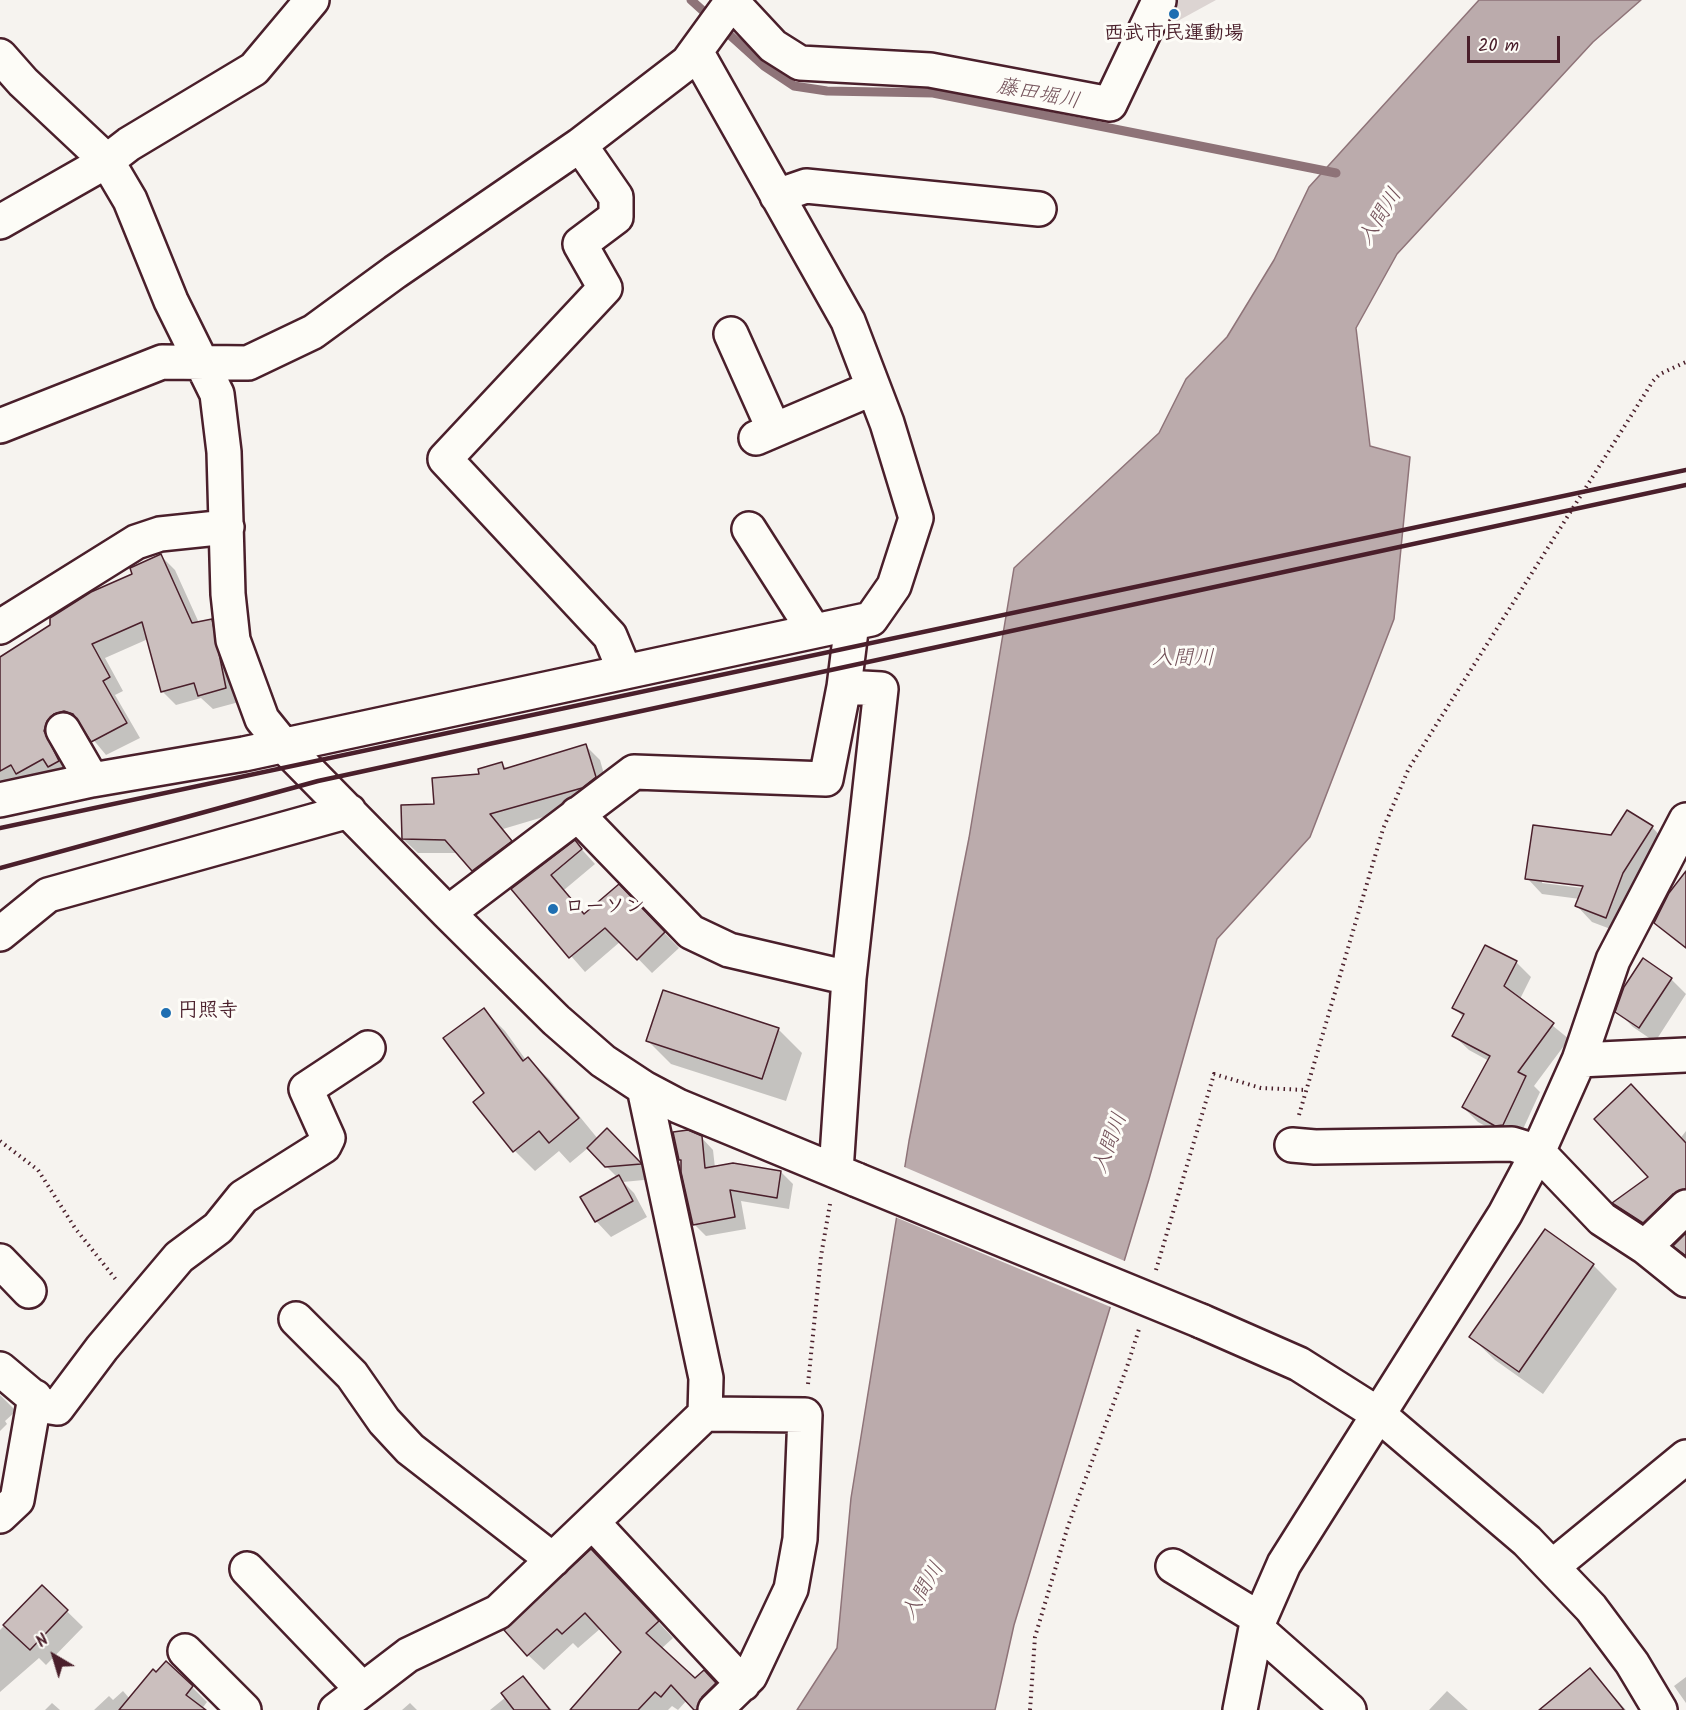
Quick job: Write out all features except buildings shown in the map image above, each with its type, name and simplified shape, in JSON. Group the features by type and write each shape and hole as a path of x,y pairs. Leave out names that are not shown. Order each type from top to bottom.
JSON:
{"street":[{"path":"0,222 107,161 129,144 254,69 312,0"},
{"path":"0,426 162,362 248,363 313,332 395,272 580,145 702,46 730,5 773,46 800,63 930,70 1110,104 1159,1"},
{"path":"0,800 92,780 244,754 872,619 894,586 916,518 887,423 848,321 777,196 702,46"},
{"path":"0,56 23,82 107,161 130,201 171,301 217,394 224,453 233,640 262,719 283,745 448,913 556,1020 603,1061 644,1088 678,1106 1201,1321 1299,1364 1378,1414 1527,1541 1552,1567 1591,1608 1632,1663 1660,1710"},
{"path":"580,145 616,197 616,218 580,244 605,288 445,459 610,636 625,672"},
{"path":"777,196 806,186 1040,209"},
{"path":"731,334 765,434 873,388"},
{"path":"0,627 136,542 160,534 227,527"},
{"path":"749,529 814,631"},
{"path":"448,913 634,772 826,779 844,687 852,623"},
{"path":"844,687 881,689 849,978 846,1175"},
{"path":"63,730 92,780"},
{"path":"0,934 48,895 350,811"},
{"path":"577,814 691,932 729,950 849,978"},
{"path":"1240,1710 1258,1624 1284,1564 1505,1214 1538,1152 1579,1060 1613,960 1686,820"},
{"path":"0,1369 44,1406 57,1408 102,1348 179,1257 218,1228 243,1197 324,1146 328,1138 306,1089 368,1048"},
{"path":"1579,1060 1686,1055"},
{"path":"336,1710 408,1654 498,1612 705,1414 706,1378 644,1088"},
{"path":"1292,1145 1315,1147 1512,1144 1538,1152 1602,1219 1645,1247 1686,1280"},
{"path":"1645,1247 1686,1207"},
{"path":"0,1261 29,1291"},
{"path":"296,1318 352,1375 384,1421 410,1449 553,1560"},
{"path":"0,1516 17,1500 35,1397"},
{"path":"705,1414 805,1415 800,1539 791,1589 750,1676 715,1710"},
{"path":"1552,1567 1686,1457"},
{"path":"593,1523 743,1684"},
{"path":"1173,1566 1258,1624 1349,1710"},
{"path":"247,1569 362,1689"},
{"path":"185,1651 244,1710"}],"path":[{"path":"1292,1145 1305,1090 1383,829 1409,768 1653,381 1660,374 1686,362"},
{"path":"1154,1277 1214,1074 1261,1088 1305,1090"},
{"path":"0,1141 38,1170 75,1228 138,1307"},
{"path":"805,1415 821,1256 846,1175"},
{"path":"1030,1710 1039,1626 1068,1526 1127,1367 1141,1322"}],"shaded area":[{"name":"西武市民運動場","path":"1146,0 1216,0 1174,23 1143,5"}],"water":[{"name":"入間川","path":"1479,0 1641,0 1593,42 1397,254 1356,328 1370,446 1410,457 1394,619 1310,837 1217,939 1149,1179 1014,1625 995,1710 797,1710 837,1648 851,1498 909,1141 969,838 1014,568 1159,433 1186,379 1227,337 1274,260 1309,187"}],"pier":[{"path":"902,1166 1127,1262 1113,1308 895,1217"}],"waterway":[{"name":"藤田堀川","path":"691,0 764,66 794,86 827,91 933,93 1336,173"}],"railway":[{"path":"0,828 1686,470"},
{"path":"0,868 318,781 1686,485"}],"place":[{"name":"西武市民運動場","path":"1174,14"},
{"name":"ローソン","path":"553,909"},
{"name":"円照寺","path":"166,1013"}]}
